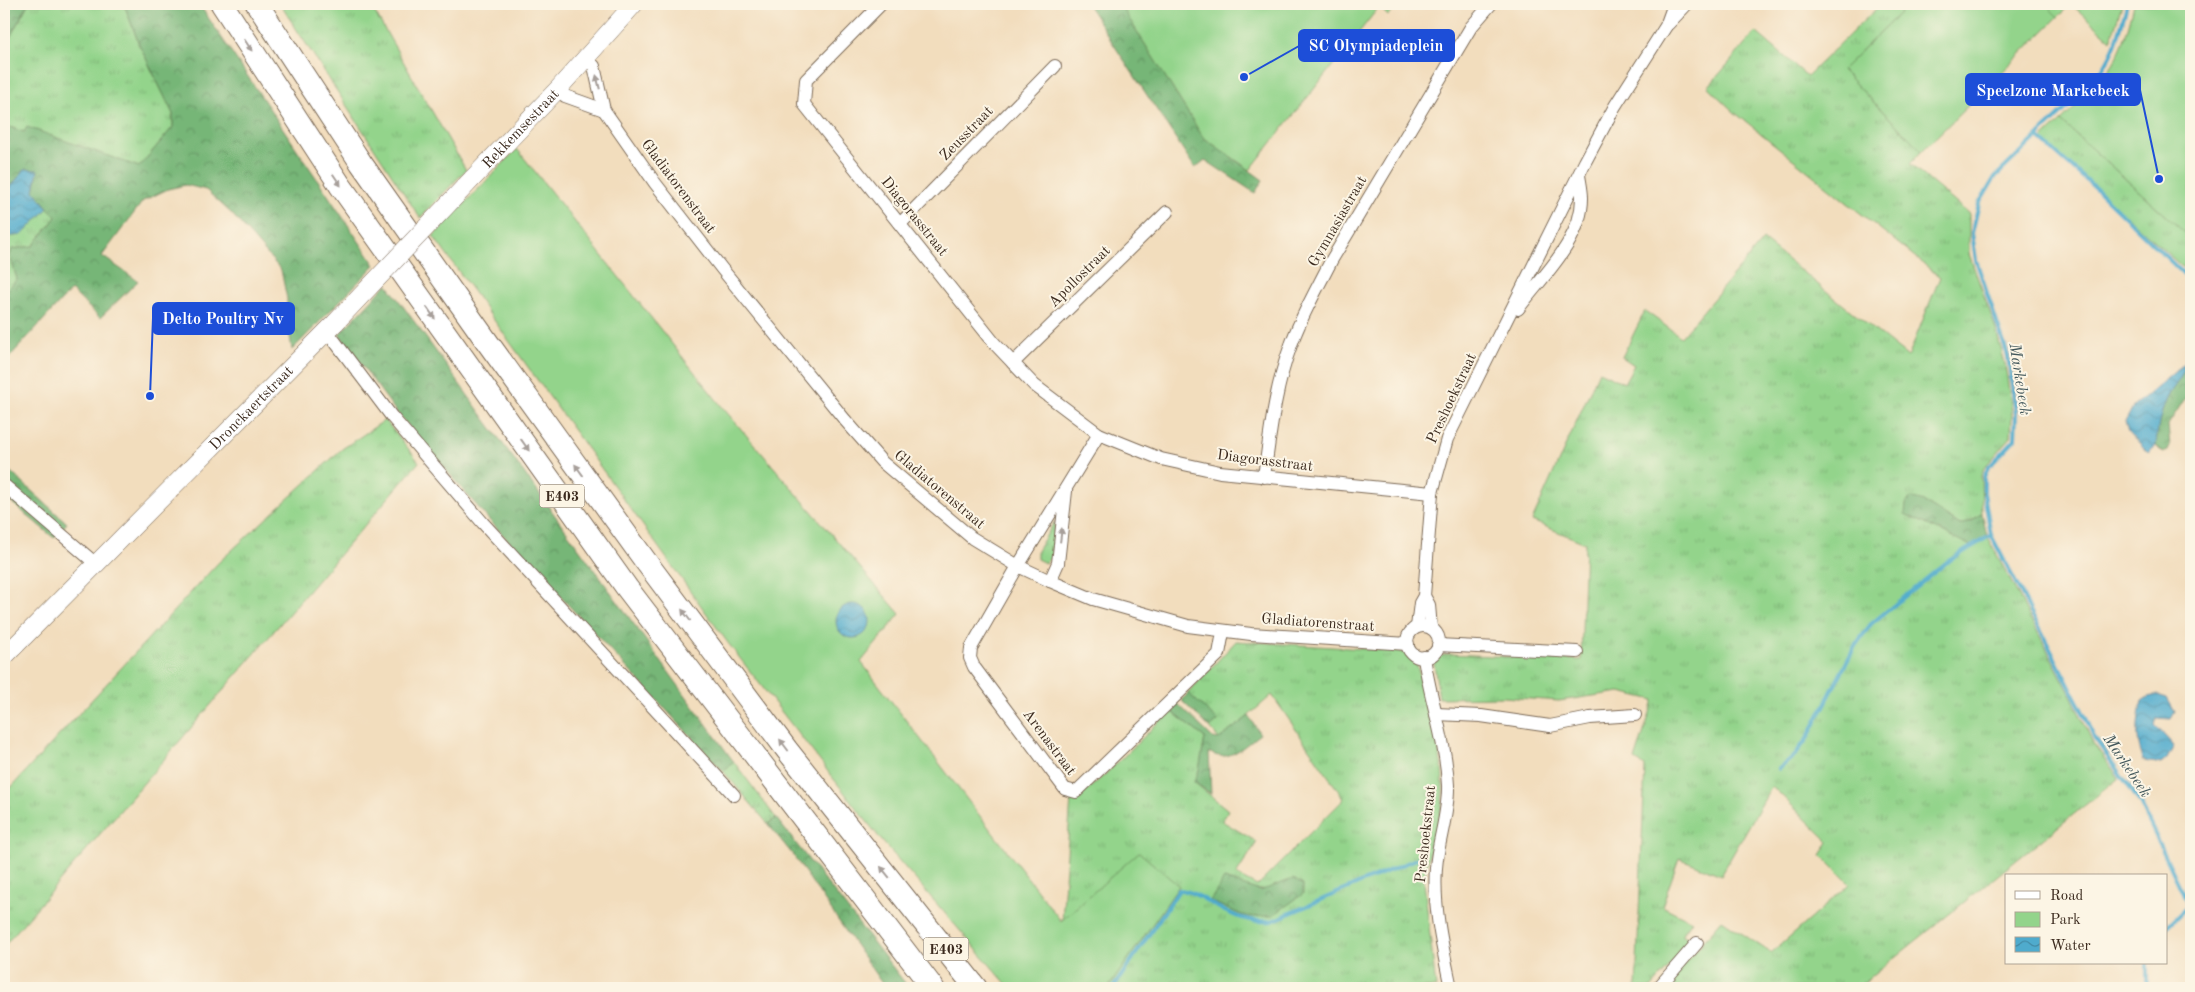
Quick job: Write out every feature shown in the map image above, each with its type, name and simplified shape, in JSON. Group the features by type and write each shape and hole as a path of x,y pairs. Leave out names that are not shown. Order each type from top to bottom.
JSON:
{"highway":[{"name":"E403","path":"222,4 340,185 627,588 933,988"},
{"name":"E403","path":"256,4 361,164 488,344 644,559 787,750 976,988"}],"street":[{"name":"Rekkemsestraat","path":"404,250 558,89 634,4"},
{"name":"Diagorasstraat","path":"881,4 806,80 804,104 1013,363 1034,385 1099,434 1161,459 1220,472 1432,493"},
{"name":"Gymnasiastraat","path":"1264,477 1274,409 1290,345 1331,261 1471,26 1491,4"},
{"name":"Preshoekstraat","path":"1666,26 1674,4"},
{"name":"Preshoekstraat","path":"1417,627 1420,603 1424,596 1432,493 1447,439 1615,106 1666,26 1688,4"},
{"name":"Gladiatorenstraat","path":"585,58 594,66 604,110 660,190 817,386 876,455 951,522 972,538 1018,566 1050,581 1093,598 1188,626 1223,632 1408,644"},
{"name":"Zeusstraat","path":"900,224 1055,66"},
{"path":"558,89 565,96 604,110"},
{"name":"Preshoekstraat","path":"1499,335 1563,252 1578,224 1582,199 1579,175"},
{"name":"Apollostraat","path":"1013,363 1167,212"},
{"name":"Dronckaertstraat","path":"4,657 331,327 404,250"},
{"path":"331,327 392,417 483,524 734,795"},
{"path":"1018,566 1099,434"},
{"path":"4,485 96,564"},
{"path":"1050,581 1058,562 1067,486"},
{"name":"Arenastraat","path":"1018,566 970,648 970,658 980,675 1062,785 1069,791 1080,790 1219,654 1222,648 1223,632"},
{"name":"Preshoekstraat","path":"1424,596 1429,605 1431,628"},
{"path":"1417,627 1431,628 1437,635 1438,645 1433,654 1424,657 1413,654 1408,644 1409,634 1417,627"},
{"path":"1438,645 1577,652"},
{"name":"Preshoekstraat","path":"1424,657 1447,767 1448,798 1436,866 1435,892 1440,936 1451,988"},
{"path":"1436,714 1481,716 1550,726 1590,718 1635,715"},
{"path":"1658,988 1697,943"}],"green space":[{"path":"11,4 28,4 4,48 4,15"},
{"path":"28,4 124,4 139,44 173,114 173,127 139,167 27,128 24,132 4,125 4,48"},
{"path":"124,4 199,4 375,265 292,350 287,316 287,299 281,270 232,214 206,190 186,185 168,189 143,201 102,256 138,281 100,318 71,290 4,363 4,294 17,279 10,256 12,249 33,246 56,217 34,191 38,171 25,169 4,195 4,162 9,154 4,152 4,125 24,132 27,127 139,167 173,127 173,114 139,44"},
{"path":"280,4 370,4 466,170 420,218"},
{"path":"1087,4 1120,4 1203,137 1263,180 1255,193 1205,160 1195,168"},
{"path":"1120,4 1398,4 1388,16 1379,7 1250,170 1203,137"},
{"path":"1881,4 1909,4 1842,70 1922,151 1910,164 1969,214 1969,254 1995,326 2005,364 2012,411 2011,437 1984,468 1981,476 1982,513 1971,521 1960,525 1924,502 1971,545 1987,536 2072,697 2093,743 2119,778 1857,988 1663,988 1722,920 1771,953 1850,884 1821,855 1829,842 1772,786 1721,875 1679,858 1662,906 1692,921 1682,935 1692,941 1651,988 1636,988 1645,766 1635,760 1654,700 1620,692 1559,701 1504,697 1439,698 1434,663 1437,657 1448,654 1581,660 1585,543 1532,521 1599,371 1624,383 1634,365 1622,357 1645,311 1681,337 1763,240 1908,357 1940,277 1734,112 1708,87 1756,32 1807,76"},
{"path":"1909,4 2045,4 2058,17 1922,151 1842,70"},
{"path":"2045,4 2071,4 2058,17"},
{"path":"2071,4 2122,4 2111,40"},
{"path":"2134,4 2191,4 2191,238 2061,121 2089,94 2109,70 2123,42"},
{"path":"2061,121 2191,238 2191,275 2042,139"},
{"path":"517,149 723,408 900,614 861,662 1061,921 1139,852 1179,886 1108,988 1010,988 882,841 728,643 433,236"},
{"path":"48,208 56,217 33,246 12,249 10,256 17,279 4,294 4,237 22,235"},
{"path":"387,284 734,762 723,771 489,520 397,413 339,334"},
{"path":"2191,357 2191,389 2168,425 2170,446 2168,451 2163,453 2156,446 2158,426 2162,412 2170,393 2182,375 2186,362"},
{"path":"385,420 419,462 4,946 4,795 218,563 342,449"},
{"path":"4,466 67,523 54,538 4,496"},
{"path":"1910,498 1924,502 1960,525 1972,521 1982,513 1987,536 1971,546 1905,514 1906,504"},
{"path":"1055,521 1052,557 1045,563 1037,559 1037,551"},
{"path":"1236,641 1397,651 1407,654 1416,661 1438,744 1443,777 1442,804 1424,882 1436,988 1108,988 1179,886 1062,921 1071,799 1079,796 1105,775 1170,710 1205,738 1199,770 1194,782 1228,810 1222,821 1257,842 1236,875 1257,886 1344,799 1272,695 1229,733 1219,739 1210,728 1217,721 1188,693","holes":["1225,879 1250,889 1265,889 1246,917 1210,901"]},
{"path":"1188,693 1218,721 1210,728 1182,701"},
{"path":"1177,703 1213,738 1219,739 1249,716 1260,734 1230,755 1216,755 1209,752 1211,794 1194,782 1199,770 1205,738 1170,710"},
{"path":"734,762 776,818 768,824 723,771"},
{"path":"776,818 909,988 885,988 793,855 768,824"},
{"path":"1224,879 1260,891 1293,879 1303,885 1303,894 1272,916 1246,917 1210,901"}],"water":[{"path":"25,169 38,170 34,191 48,208 22,235 4,237 4,195"},
{"path":"2186,362 2182,375 2164,405 2158,426 2156,446 2148,453 2128,432 2125,422 2133,407"},
{"path":"853,604 860,605 865,609 869,614 869,628 865,633 860,637 853,638 846,637 841,633 837,628 836,621 837,614 841,609 846,605"},
{"path":"2157,695 2167,698 2175,712 2171,719 2157,718 2155,725 2174,746 2167,759 2161,764 2144,761 2138,739 2138,724 2142,701"}],"waterway":[{"name":"Markebeek","path":"2127,4 2115,45 2100,73 2093,83 1995,177 1979,204 1972,233 1976,260 2008,356 2016,413 2015,439 1988,468 1984,477 1984,493 1991,535 2094,737 2139,801 2182,891 2188,906 2168,925"},
{"path":"2038,137 2095,188 2191,281"},
{"path":"2186,362 2191,357"},
{"path":"1779,769 1795,755 1807,739 1855,646 1871,624 1947,562 1991,535"},
{"path":"1113,988 1179,890 1192,893 1223,910 1245,919 1272,921 1423,856"},
{"name":"Markebeek","path":"2147,964 2147,988"}],"place":[{"name":"SC Olympiadeplein","path":"1244,77"},
{"name":"Speelzone Markebeek","path":"2159,179"},
{"name":"Delto Poultry Nv","path":"150,396"}]}
